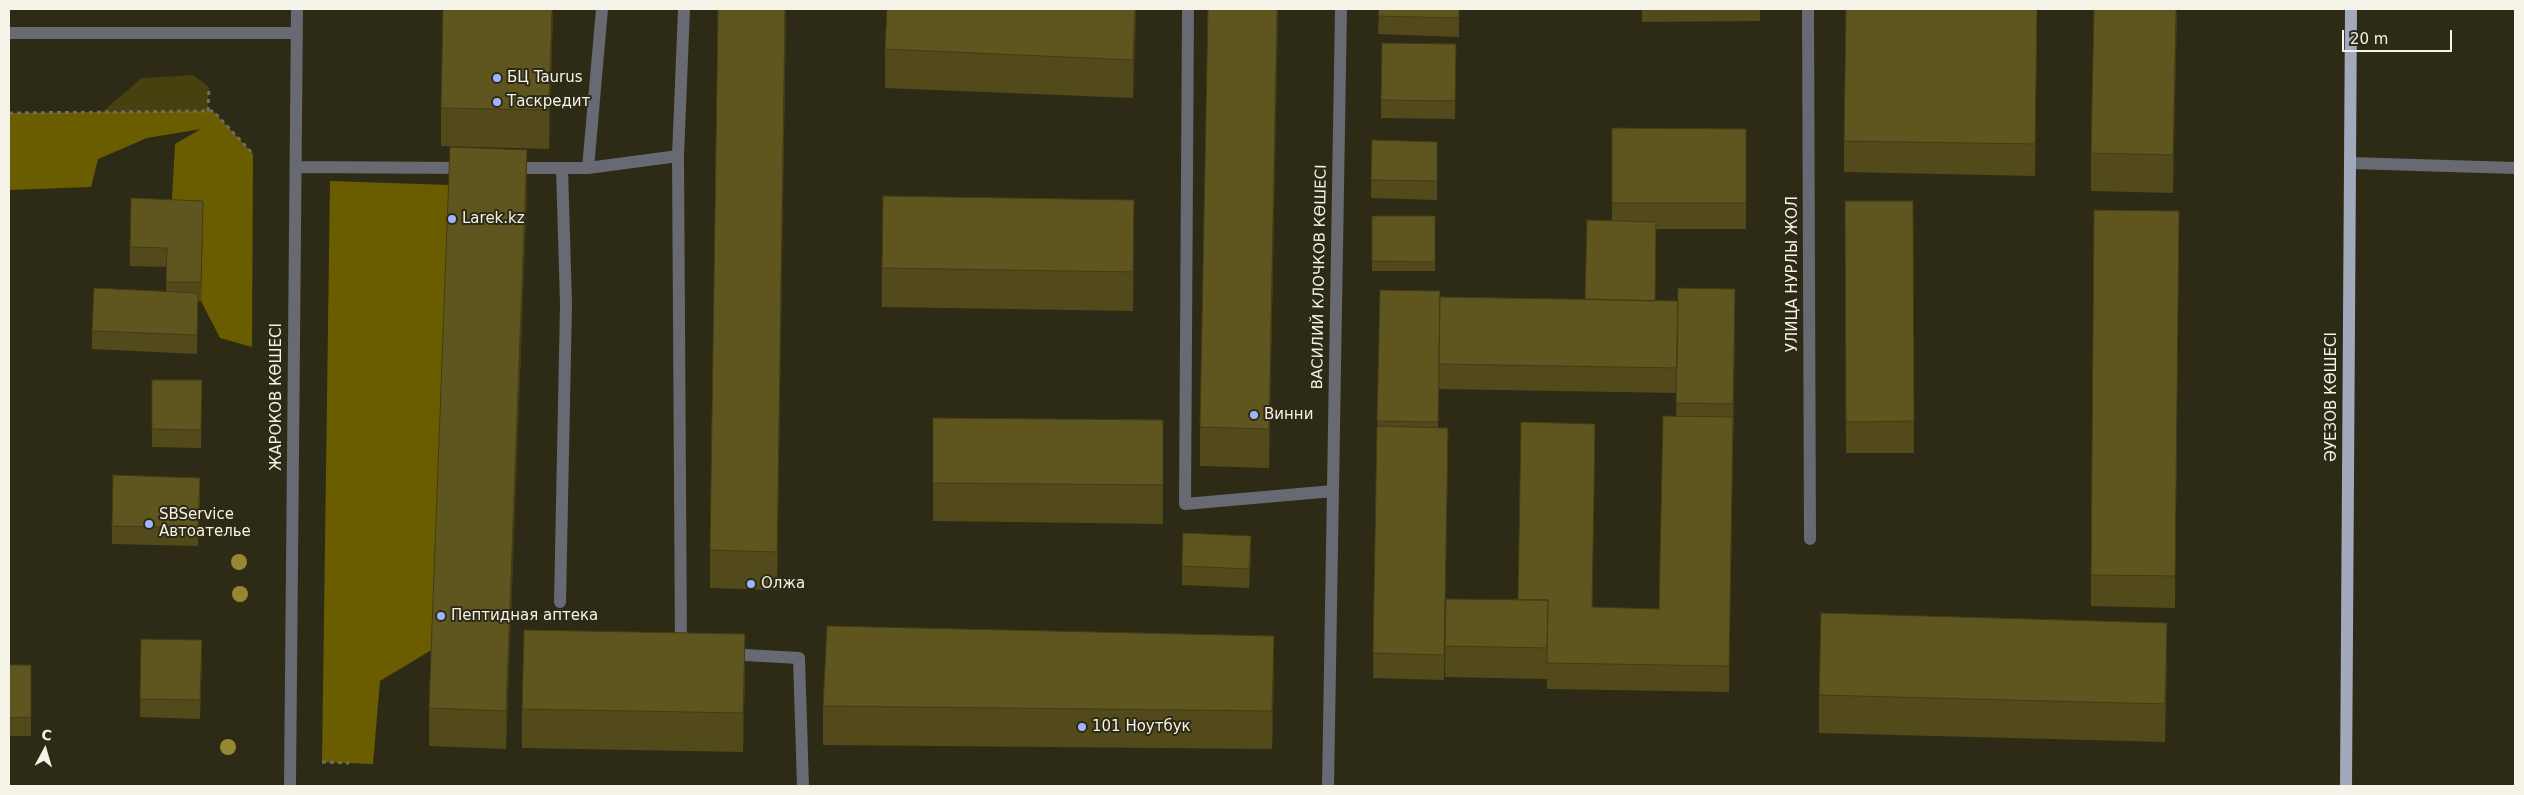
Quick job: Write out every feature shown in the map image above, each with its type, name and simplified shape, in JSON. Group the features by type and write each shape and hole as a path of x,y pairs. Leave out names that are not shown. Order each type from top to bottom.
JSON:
{"main road":[{"name":"ӘУЕЗОВ КӨШЕСІ","path":"2346,786 2351,9"}],"street":[{"name":"ЖАРОКОВ КӨШЕСІ","path":"290,786 297,9"},
{"path":"588,168 602,9"},
{"path":"684,9 678,156 682,651 691,652"},
{"path":"1188,9 1185,504 1333,492"},
{"name":"ВАСИЛИЙ КЛОЧКОВ КӨШЕСІ","path":"1328,786 1341,9"},
{"name":"УЛИЦА НУРЛЫ ЖОЛ","path":"1808,9 1810,539"},
{"path":"9,33 297,33"},
{"path":"503,168 588,168 678,156"},
{"path":"2350,163 2515,168"},
{"path":"296,167 483,168"},
{"path":"560,602 566,304 562,168"},
{"path":"711,653 799,658 803,786"}],"path":[{"path":"208,111 209,87"},
{"path":"9,113 213,111 253,154"},
{"path":"322,762 349,762"}],"shaded area":[{"path":"193,75 209,87 208,111 102,112 142,78"},
{"path":"213,111 253,154 252,347 220,338 201,301 171,218 175,144 201,129 147,138 98,159 91,187 9,190 9,113"},
{"path":"330,181 450,185 433,649 380,681 373,764 322,762"}],"building":[{"name":"БЦ Taurus","path":"443,9 552,9 549,110 441,108"},
{"path":"718,9 785,9 777,552 710,550"},
{"path":"887,9 1135,9 1133,60 885,49"},
{"path":"1208,9 1277,9 1269,429 1200,427"},
{"path":"1379,9 1459,9 1459,18 1378,16"},
{"path":"1846,9 2037,9 2035,144 1844,141"},
{"path":"2094,9 2176,9 2173,155 2091,153"},
{"path":"1382,43 1456,44 1455,101 1381,100"},
{"path":"1612,128 1746,129 1746,203 1612,203"},
{"path":"1372,140 1437,142 1437,181 1371,180"},
{"path":"450,147 527,150 506,711 429,708"},
{"path":"883,196 1134,200 1133,272 882,268"},
{"path":"131,198 203,201 201,282 166,282 167,248 130,247"},
{"path":"1845,201 1913,201 1914,421 1846,422"},
{"path":"2094,210 2179,211 2175,576 2091,575"},
{"path":"1372,216 1435,216 1435,262 1372,261"},
{"path":"1587,220 1656,222 1655,301 1585,299"},
{"path":"94,288 198,293 197,335 92,331"},
{"path":"1678,288 1735,289 1733,404 1676,403"},
{"path":"1380,290 1440,291 1438,422 1377,421"},
{"path":"1440,297 1678,301 1677,368 1439,364"},
{"path":"152,380 202,380 201,430 152,429"},
{"path":"1663,416 1733,417 1729,666 1547,663 1548,600 1518,600 1521,422 1595,424 1592,607 1659,609"},
{"path":"933,418 1163,420 1163,485 933,483"},
{"path":"1377,426 1448,428 1444,655 1373,653"},
{"path":"113,475 200,478 198,528 112,526"},
{"path":"1183,533 1251,536 1249,569 1182,566"},
{"path":"1446,599 1548,600 1547,648 1445,646"},
{"path":"1821,613 2167,623 2165,704 1819,695"},
{"path":"827,626 1274,636 1272,711 823,706"},
{"path":"524,630 745,634 743,713 522,709"},
{"path":"141,639 202,640 200,700 140,699"},
{"path":"9,665 31,665 31,717 9,718"}],"place":[{"name":"БЦ Taurus","path":"497,78"},
{"name":"Таскредит","path":"497,102"},
{"name":"Larek.kz","path":"452,219"},
{"name":"Винни","path":"1254,415"},
{"name":"SBService Автоателье","path":"149,524"},
{"name":"Олжа","path":"751,584"},
{"name":"Пептидная аптека","path":"441,616"},
{"name":"101 Ноутбук","path":"1082,727"}]}
